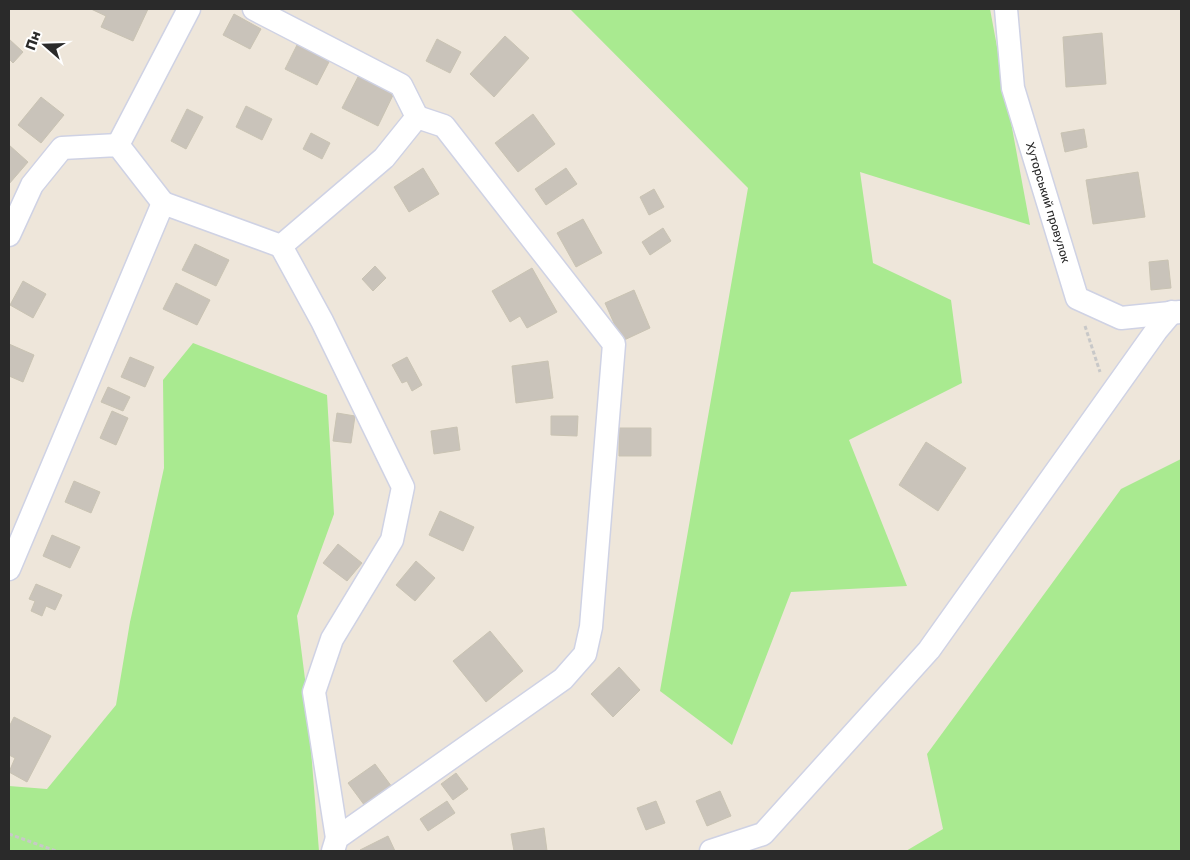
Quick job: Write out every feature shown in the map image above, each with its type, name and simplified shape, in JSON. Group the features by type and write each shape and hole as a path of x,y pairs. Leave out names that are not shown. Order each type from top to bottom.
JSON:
{"street":[{"path":"118,146 189,9"},
{"path":"118,146 163,202 281,246 322,321 403,487 392,540 332,638 314,692 335,844 563,679 585,654 591,627 614,344 444,126 417,117 401,86 254,9"},
{"name":"Хуторський провулок","path":"1006,9 1013,88 1077,298"},
{"path":"281,246 384,158 417,117"},
{"path":"9,236 32,185 62,148 118,146"},
{"path":"9,570 163,202"},
{"path":"1077,298 1121,318 1176,312"},
{"path":"711,851 763,834 929,650 1156,331 1176,312"}],"path":[{"path":"1077,298 1108,399"},
{"path":"9,834 56,851"}],"green space":[{"path":"570,9 990,9 1030,225 860,172 873,263 951,300 962,383 849,440 907,586 791,592 732,745 660,691 748,188"},
{"path":"193,343 327,395 334,514 297,616 306,687 319,851 9,851 9,786 47,789 116,705 130,622 164,468 163,380"},
{"path":"1181,459 1181,851 906,851 943,829 927,754 1121,489"}],"building":[{"path":"91,9 148,9 133,41 101,27 106,16"},
{"path":"234,14 261,29 250,49 223,35"},
{"path":"1102,33 1106,84 1066,87 1063,37"},
{"path":"505,36 529,58 494,97 470,74"},
{"path":"9,39 23,52 13,63 9,59"},
{"path":"437,39 461,52 450,73 426,61"},
{"path":"298,43 330,60 317,85 285,69"},
{"path":"360,73 395,91 378,126 342,108"},
{"path":"41,97 64,115 41,143 18,125"},
{"path":"246,106 272,119 262,140 236,127"},
{"path":"187,109 203,117 186,149 171,141"},
{"path":"533,114 555,144 518,172 495,143"},
{"path":"1084,129 1087,147 1065,152 1061,133"},
{"path":"311,133 330,143 322,159 303,149"},
{"path":"9,145 28,162 9,184"},
{"path":"423,168 439,194 409,212 394,187"},
{"path":"566,168 577,184 546,205 535,189"},
{"path":"1138,172 1145,217 1093,224 1086,180"},
{"path":"654,189 664,207 649,215 640,197"},
{"path":"583,219 602,253 576,267 557,233"},
{"path":"663,228 671,241 650,255 642,242"},
{"path":"195,244 229,260 216,286 182,270"},
{"path":"1168,260 1171,288 1151,290 1149,262"},
{"path":"375,266 386,278 373,291 362,279"},
{"path":"532,268 557,312 527,328 520,316 510,322 492,291"},
{"path":"23,281 46,294 33,318 10,305"},
{"path":"176,283 210,300 197,325 163,309"},
{"path":"634,290 650,328 622,341 605,303"},
{"path":"9,344 34,355 23,382 9,376"},
{"path":"130,357 154,367 145,387 121,377"},
{"path":"407,357 422,385 412,391 407,381 402,383 392,365"},
{"path":"548,361 553,398 516,403 512,366"},
{"path":"108,387 130,397 123,411 101,402"},
{"path":"112,411 128,418 116,445 100,438"},
{"path":"337,413 355,416 351,443 333,441"},
{"path":"551,416 578,416 577,436 551,435"},
{"path":"457,427 460,450 434,454 431,431"},
{"path":"619,428 651,428 651,456 619,456"},
{"path":"926,442 966,468 938,511 899,485"},
{"path":"74,481 100,492 91,513 65,502"},
{"path":"440,511 474,527 463,551 429,535"},
{"path":"52,535 80,547 70,568 43,556"},
{"path":"338,544 362,563 347,581 323,563"},
{"path":"416,561 435,578 415,601 396,585"},
{"path":"36,584 62,595 55,610 46,606 42,616 31,611 35,601 29,599"},
{"path":"490,631 523,671 486,702 453,661"},
{"path":"619,667 640,690 613,717 591,694"},
{"path":"14,717 51,736 27,782 9,772 15,758 9,755 9,727"},
{"path":"375,764 392,787 365,806 348,783"},
{"path":"456,773 468,789 453,800 441,784"},
{"path":"720,791 731,816 707,826 696,801"},
{"path":"447,801 455,813 428,831 420,819"},
{"path":"656,801 665,823 646,830 637,808"},
{"path":"544,828 547,851 514,851 511,834"},
{"path":"388,836 395,851 360,850"}]}
